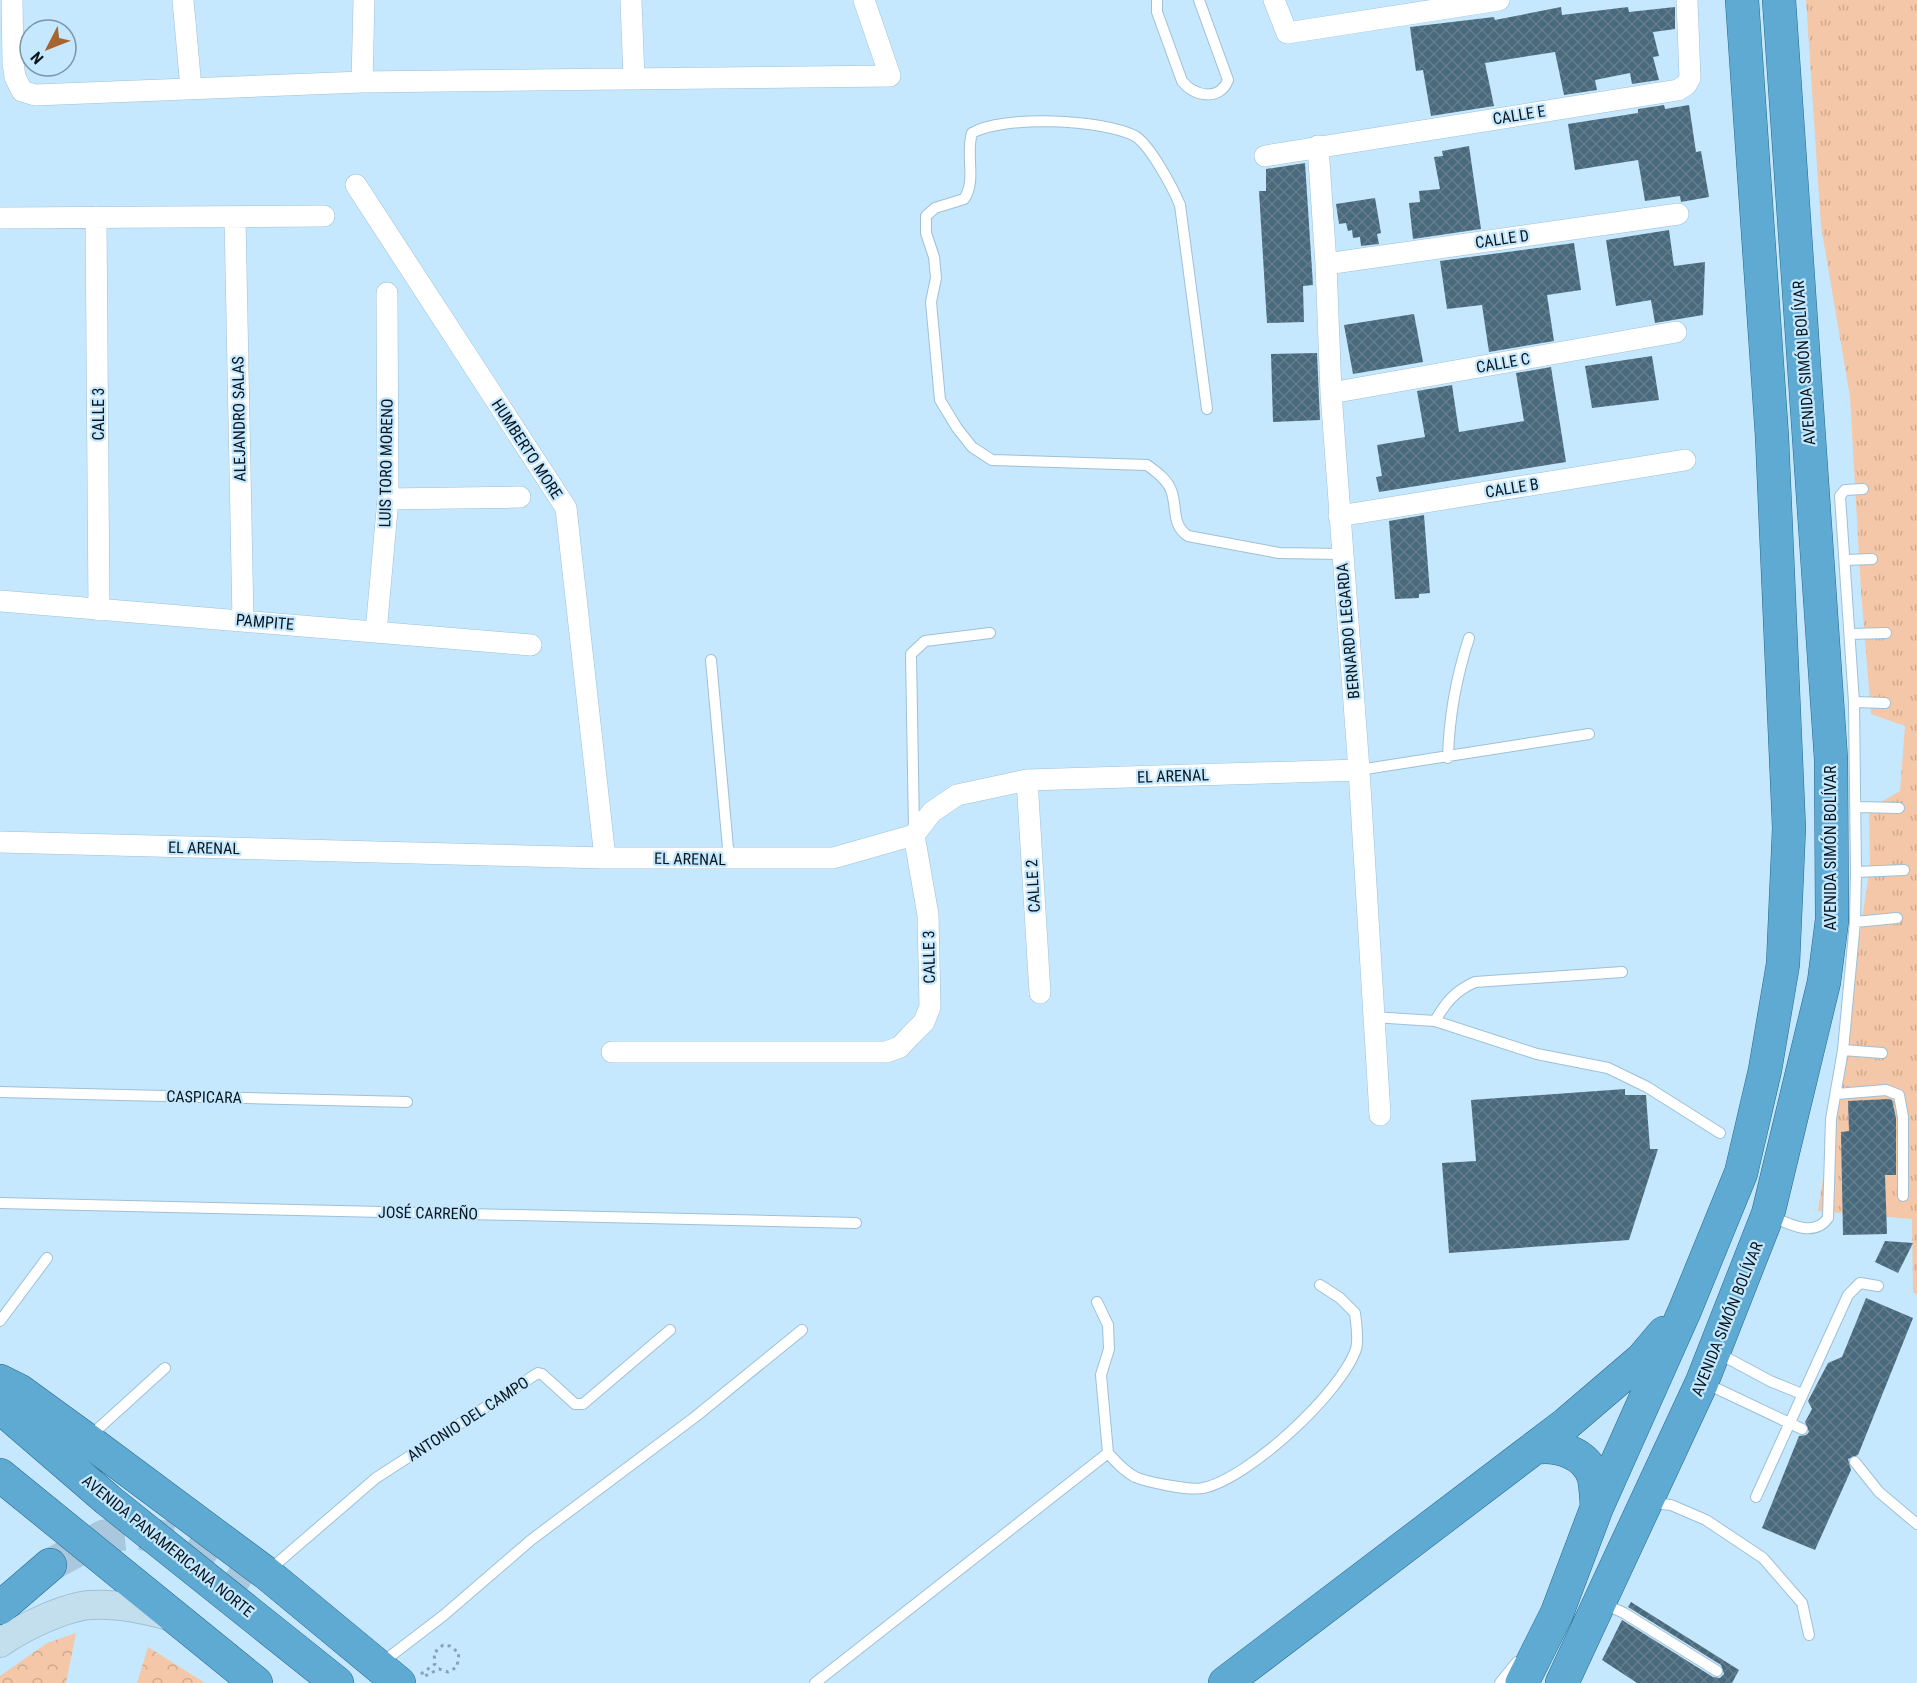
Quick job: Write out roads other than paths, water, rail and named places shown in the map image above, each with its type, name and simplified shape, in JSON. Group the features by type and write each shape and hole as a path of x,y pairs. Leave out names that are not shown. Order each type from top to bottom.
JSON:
{"highway":[{"path":"1522,1683 1557,1613 1597,1507 1685,1310 1741,1173 1765,1070 1783,964 1789,828 1772,437 1742,0"},
{"name":"AVENIDA SIMÓN BOLÍVAR","path":"1562,1683 1702,1382 1768,1214 1824,982 1832,920 1831,759 1779,0"},
{"path":"1225,1683 1534,1448 1642,1359 1685,1310"},
{"path":"5,1388 86,1439 383,1677"},
{"name":"AVENIDA PANAMERICANA NORTE","path":"5,1388 108,1500 337,1683"},
{"path":"1534,1448 1555,1447 1574,1454 1582,1460 1594,1476 1597,1507"},
{"path":"0,1475 256,1683"},
{"path":"0,1608 50,1566"}],"main road":[{"path":"0,1643 22,1627 89,1605 131,1607 177,1617"}],"street":[{"path":"12,0 15,77 22,91 35,95 362,82 890,76 864,0"},
{"path":"183,0 190,88"},
{"path":"362,82 364,0"},
{"path":"631,0 634,79"},
{"path":"1274,0 1287,33 1499,0"},
{"name":"CALLE E","path":"1265,156 1678,90 1686,85 1690,78 1686,0"},
{"name":"BERNARDO LEGARDA","path":"1318,146 1341,554 1359,770 1380,1115"},
{"name":"HUMBERTO MORE","path":"356,185 566,508 605,858"},
{"name":"CALLE D","path":"1326,264 1678,214"},
{"path":"0,218 324,216"},
{"name":"CALLE 3","path":"96,218 99,610"},
{"name":"ALEJANDRO SALAS","path":"235,218 243,620"},
{"name":"LUIS TORO MORENO","path":"376,632 388,499 387,294"},
{"name":"CALLE C","path":"1331,393 1676,332"},
{"name":"CALLE B","path":"1339,516 1685,460"},
{"path":"388,499 520,497"},
{"name":"PAMPITE","path":"0,601 531,645"},
{"name":"EL ARENAL","path":"0,842 605,858 833,858 914,835 932,812 957,795 1027,780 1359,770"},
{"name":"CALLE 2","path":"1027,780 1040,993"},
{"name":"CALLE 3","path":"612,1052 886,1052 900,1047 924,1022 930,1007 928,915 914,835"}],"lane":[{"path":"1156,0 1157,12 1182,81 1189,89 1200,93 1218,94 1225,89 1228,80 1199,0"},
{"path":"1207,409 1180,205 1172,186 1164,177 1149,148 1135,136 1070,121 984,126 972,133 968,145 971,189 964,199 935,208 926,216 926,232 934,257 936,278 931,302 940,400 972,447 992,460 1147,465 1168,485 1176,522 1181,531 1188,536 1279,554 1341,554"},
{"path":"1768,1214 1791,1225 1809,1228 1818,1228 1828,1218 1831,1119 1843,1050 1855,922 1856,872 1854,702 1840,496 1845,490 1863,489"},
{"path":"1845,560 1872,560"},
{"name":"CALLE 3","path":"914,835 911,654 925,641 990,633"},
{"path":"1850,634 1886,633"},
{"path":"1448,758 1449,721 1456,679 1469,638"},
{"path":"711,660 729,859"},
{"path":"1854,702 1885,703"},
{"path":"1359,770 1448,758 1589,734"},
{"path":"1857,807 1899,808"},
{"path":"1856,872 1904,870"},
{"path":"1855,922 1897,918"},
{"path":"1435,1021 1448,999 1460,988 1475,982 1622,972"},
{"path":"1373,1017 1435,1021 1537,1054 1608,1068 1647,1087 1720,1133"},
{"path":"1843,1050 1882,1053"},
{"path":"1836,1094 1886,1090 1899,1095 1903,1117 1903,1196"},
{"name":"CASPICARA","path":"0,1092 408,1102"},
{"name":"JOSÉ CARREÑO","path":"0,1203 856,1223"},
{"path":"0,1321 46,1258"},
{"path":"1756,1497 1788,1422 1848,1295 1860,1283 1878,1286"},
{"path":"1097,1302 1108,1325 1109,1350 1101,1375 1108,1453 1120,1467 1136,1478 1202,1489 1229,1477 1284,1439 1332,1388 1356,1348 1355,1313 1340,1298 1320,1285"},
{"name":"ANTONIO DEL CAMPO","path":"261,1579 376,1478 538,1373 542,1374 575,1404 583,1404 670,1330"},
{"path":"383,1677 444,1615 531,1540 695,1417 802,1330"},
{"path":"1714,1352 1770,1381 1802,1394"},
{"path":"86,1439 165,1368"},
{"path":"1702,1382 1802,1429"},
{"path":"815,1683 1108,1453"},
{"path":"1855,1462 1879,1492 1917,1524"},
{"path":"1645,1502 1671,1505 1706,1520 1763,1558 1802,1603 1809,1635"},
{"path":"1599,1602 1624,1613 1717,1671"},
{"path":"1500,1683 1557,1613"}],"tunnel":[{"path":"50,1565 104,1536 136,1533 188,1540 252,1582"}]}
